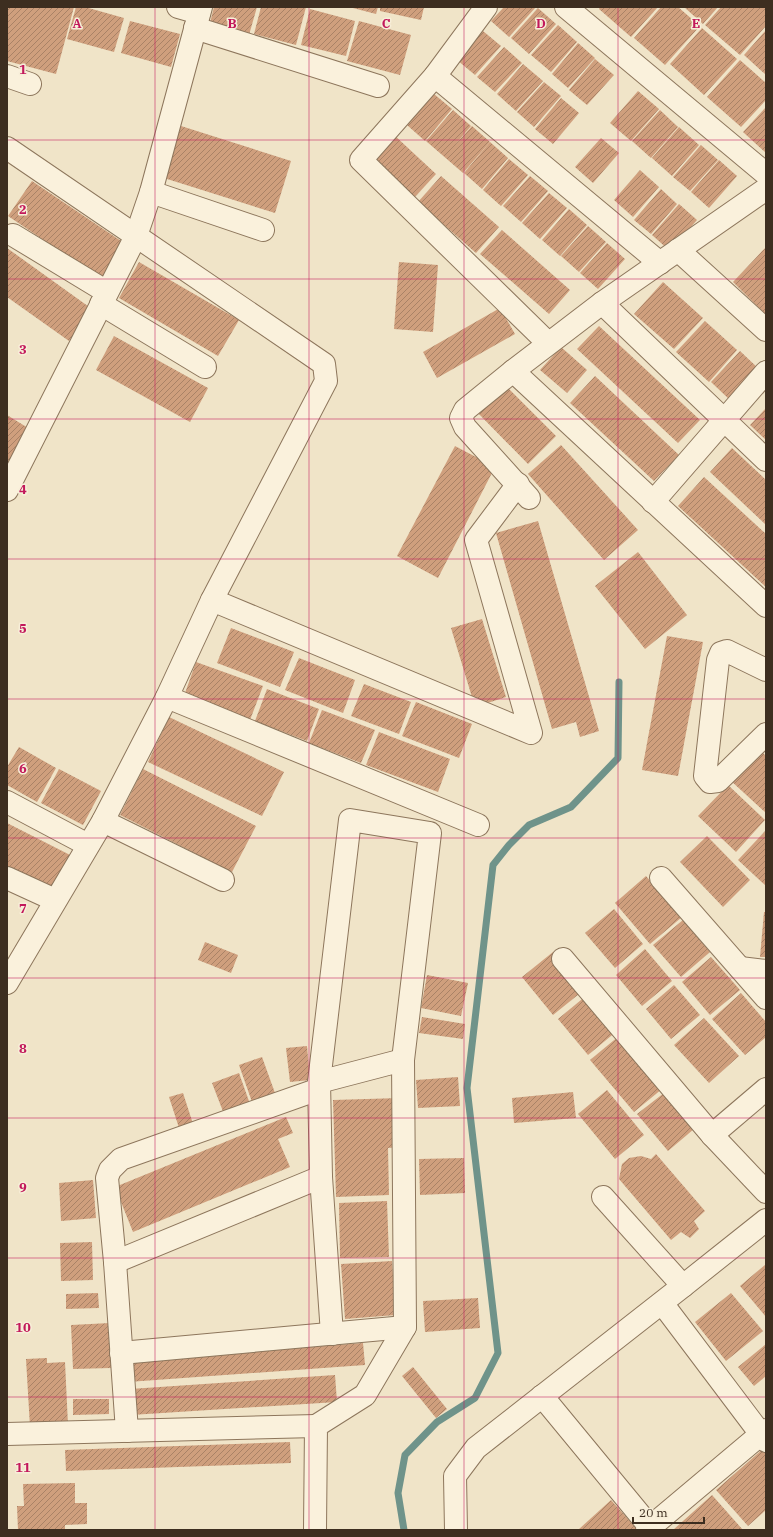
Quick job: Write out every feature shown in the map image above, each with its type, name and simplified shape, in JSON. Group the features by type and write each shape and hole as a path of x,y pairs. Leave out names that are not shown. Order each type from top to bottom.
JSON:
{"street":[{"path":"178,7 378,86"},
{"path":"486,7 435,76 361,160 548,343"},
{"path":"566,7 766,174"},
{"path":"8,484 136,236 151,192 198,16"},
{"path":"7,76 30,84"},
{"path":"435,76 660,263"},
{"path":"7,148 324,364 326,381 212,600 167,697 102,821 7,983"},
{"path":"212,600 531,733 476,540 523,491 465,426 461,418 465,410 548,343 602,303 766,189"},
{"path":"151,192 263,230"},
{"path":"13,234 205,367"},
{"path":"678,250 766,330"},
{"path":"602,303 725,419 766,460"},
{"path":"513,371 766,606"},
{"path":"653,502 766,372"},
{"path":"766,670 727,652 721,653 718,660 705,776 710,782 718,782 766,734"},
{"path":"167,697 478,825"},
{"path":"7,802 88,845"},
{"path":"7,1434 316,1426 365,1395 405,1328 404,1060 430,833 350,820 319,1085 321,1177 332,1334"},
{"path":"102,821 223,880"},
{"path":"7,878 55,900"},
{"path":"661,878 766,998"},
{"path":"563,959 712,1135 766,1192"},
{"path":"740,968 766,971"},
{"path":"126,1431 115,1262 107,1178 110,1170 121,1159 319,1085 404,1060"},
{"path":"712,1135 766,1089"},
{"path":"115,1262 321,1177"},
{"path":"603,1197 683,1286"},
{"path":"456,1530 455,1476 476,1448 764,1224"},
{"path":"542,1396 648,1529 764,1435 662,1303"},
{"path":"121,1353 405,1328"},
{"path":"315,1530 316,1426"}],"building":[{"path":"7,7 74,7 56,74 7,61"},
{"path":"76,7 85,7 124,18 114,52 67,39"},
{"path":"214,7 257,7 249,35 210,23"},
{"path":"261,7 306,7 296,45 254,34"},
{"path":"349,7 378,7 376,14"},
{"path":"380,7 424,7 421,20 380,11"},
{"path":"504,7 536,7 509,37 491,21"},
{"path":"600,7 658,7 631,37 599,9"},
{"path":"661,7 678,7 700,26 665,65 634,38"},
{"path":"684,7 718,7 703,24"},
{"path":"721,7 766,7 766,26 740,55 705,25"},
{"path":"538,8 556,24 529,54 511,38"},
{"path":"310,9 355,21 346,56 301,45"},
{"path":"130,21 180,34 171,67 121,53"},
{"path":"359,21 411,35 400,75 347,61"},
{"path":"558,25 577,42 551,72 531,55"},
{"path":"702,28 737,59 704,95 670,64"},
{"path":"766,30 766,75 744,55"},
{"path":"483,31 501,46 475,75 457,60"},
{"path":"578,43 595,58 568,88 552,74"},
{"path":"504,47 522,63 495,92 477,77"},
{"path":"595,59 614,75 587,105 569,90"},
{"path":"740,60 766,83 766,100 741,127 707,97"},
{"path":"523,64 543,81 516,111 497,94"},
{"path":"544,82 561,96 534,127 517,112"},
{"path":"638,91 659,109 631,141 610,123"},
{"path":"434,94 452,109 425,141 407,125"},
{"path":"561,98 579,113 553,144 535,129"},
{"path":"766,107 766,153 743,132"},
{"path":"453,110 471,126 455,145 472,126 490,142 463,173 426,141"},
{"path":"660,110 678,127 651,158 632,141"},
{"path":"181,126 291,161 275,213 164,178"},
{"path":"679,127 699,145 672,176 652,158"},
{"path":"393,134 436,174 414,198 370,158"},
{"path":"601,138 619,153 593,183 575,167"},
{"path":"490,142 508,158 482,189 464,173"},
{"path":"701,145 718,160 690,191 673,177"},
{"path":"509,159 528,175 501,206 483,190"},
{"path":"719,160 737,176 709,208 691,192"},
{"path":"640,170 659,187 633,217 614,200"},
{"path":"441,176 499,227 476,253 418,202"},
{"path":"530,176 548,191 521,222 503,206"},
{"path":"32,181 127,245 103,280 8,216"},
{"path":"661,189 677,204 651,234 634,220"},
{"path":"549,193 567,208 540,239 522,223"},
{"path":"679,204 697,220 670,251 652,235"},
{"path":"569,209 587,225 560,256 542,240"},
{"path":"588,226 606,242 579,272 561,256"},
{"path":"502,230 570,290 549,314 480,254"},
{"path":"607,243 625,259 598,289 580,273"},
{"path":"766,247 766,315 733,282"},
{"path":"7,248 92,309 69,341 7,297"},
{"path":"139,262 239,320 218,356 119,298"},
{"path":"399,262 438,265 433,332 394,329"},
{"path":"663,282 703,318 674,349 634,314"},
{"path":"500,308 515,334 437,378 423,352"},
{"path":"705,321 737,350 709,382 676,352"},
{"path":"599,326 700,420 678,443 577,349"},
{"path":"114,336 208,388 190,422 96,370"},
{"path":"561,347 587,370 567,393 540,370"},
{"path":"740,351 760,370 731,401 711,382"},
{"path":"595,376 679,455 654,481 570,403"},
{"path":"504,384 556,436 528,464 476,411"},
{"path":"766,408 766,440 750,425"},
{"path":"7,415 33,431 13,464 7,460"},
{"path":"561,445 638,530 604,560 528,474"},
{"path":"455,446 495,467 438,578 397,556"},
{"path":"732,448 766,480 766,525 710,472"},
{"path":"704,477 766,534 766,587 678,506"},
{"path":"538,521 599,731 580,737 576,722 552,729 496,533"},
{"path":"638,552 687,615 645,649 595,586"},
{"path":"482,619 506,697 475,707 451,628"},
{"path":"231,628 294,652 280,687 217,663"},
{"path":"667,636 703,642 678,776 642,770"},
{"path":"299,658 355,680 343,713 285,690"},
{"path":"196,662 263,686 250,720 184,696"},
{"path":"364,684 411,702 399,734 351,716"},
{"path":"267,689 319,709 307,741 255,721"},
{"path":"416,702 472,724 459,758 402,736"},
{"path":"322,710 375,730 361,763 309,743"},
{"path":"169,717 284,772 262,816 148,762"},
{"path":"379,732 450,759 438,792 366,765"},
{"path":"19,747 56,768 37,802 7,785 7,767"},
{"path":"759,749 766,756 766,813 730,780"},
{"path":"59,769 101,791 83,825 41,803"},
{"path":"143,769 256,826 232,872 120,815"},
{"path":"728,785 765,820 736,852 698,816"},
{"path":"7,823 74,857 55,894 7,869"},
{"path":"766,830 766,886 738,860"},
{"path":"707,836 750,880 723,907 680,862"},
{"path":"646,876 682,917 650,944 615,903"},
{"path":"614,909 643,944 615,968 585,933"},
{"path":"764,912 766,912 766,957 760,957"},
{"path":"683,920 710,952 681,977 653,945"},
{"path":"205,942 238,955 231,973 198,960"},
{"path":"645,949 672,981 642,1006 616,975"},
{"path":"553,952 584,990 553,1015 522,977"},
{"path":"711,957 740,990 710,1015 682,982"},
{"path":"427,975 468,983 461,1016 421,1008"},
{"path":"674,985 700,1015 671,1039 646,1009"},
{"path":"741,993 766,1022 766,1037 745,1055 712,1019"},
{"path":"587,995 617,1031 588,1055 558,1019"},
{"path":"422,1017 465,1024 463,1039 419,1033"},
{"path":"704,1018 739,1056 709,1083 674,1045"},
{"path":"619,1036 662,1089 634,1112 590,1060"},
{"path":"307,1046 310,1080 290,1082 286,1048"},
{"path":"262,1057 275,1093 252,1102 239,1065"},
{"path":"239,1073 250,1104 224,1114 212,1083"},
{"path":"458,1077 460,1106 418,1108 416,1080"},
{"path":"607,1090 644,1135 615,1159 578,1114"},
{"path":"573,1092 576,1118 514,1123 512,1098"},
{"path":"183,1093 195,1130 181,1134 169,1097"},
{"path":"664,1093 694,1129 668,1151 637,1114"},
{"path":"400,1098 401,1147 388,1148 389,1195 336,1197 333,1100"},
{"path":"286,1117 293,1133 278,1139 290,1167 133,1232 115,1187"},
{"path":"656,1154 705,1211 694,1221 699,1229 690,1238 681,1232 671,1240 619,1179 622,1164 629,1158 641,1156 651,1159"},
{"path":"464,1158 465,1193 420,1195 419,1159"},
{"path":"93,1180 96,1218 61,1221 59,1183"},
{"path":"387,1201 389,1257 340,1258 339,1203"},
{"path":"92,1242 93,1280 61,1281 60,1243"},
{"path":"392,1261 396,1315 345,1319 341,1264"},
{"path":"766,1264 766,1317 740,1286"},
{"path":"98,1293 99,1308 66,1309 66,1294"},
{"path":"731,1293 763,1331 726,1361 695,1322"},
{"path":"478,1298 480,1328 425,1332 423,1301"},
{"path":"110,1323 111,1368 73,1369 71,1325"},
{"path":"363,1343 365,1365 128,1382 127,1361"},
{"path":"766,1344 766,1376 754,1386 738,1367"},
{"path":"47,1358 47,1363 65,1362 68,1425 30,1427 26,1359"},
{"path":"413,1367 447,1409 436,1418 402,1376"},
{"path":"335,1375 337,1402 131,1415 130,1389"},
{"path":"73,1399 109,1399 109,1414 73,1415"},
{"path":"290,1442 291,1463 66,1471 65,1450"},
{"path":"764,1448 766,1450 766,1510 748,1526 716,1490"},
{"path":"75,1483 75,1503 87,1503 87,1524 65,1525 65,1530 18,1530 17,1506 24,1506 23,1484"},
{"path":"712,1495 743,1530 673,1530"},
{"path":"611,1500 637,1529 578,1530"}],"waterway":[{"path":"404,1530 398,1493 405,1455 437,1422 475,1398 498,1353 467,1088 493,865 509,845 529,825 571,807 618,758 619,682"}]}
